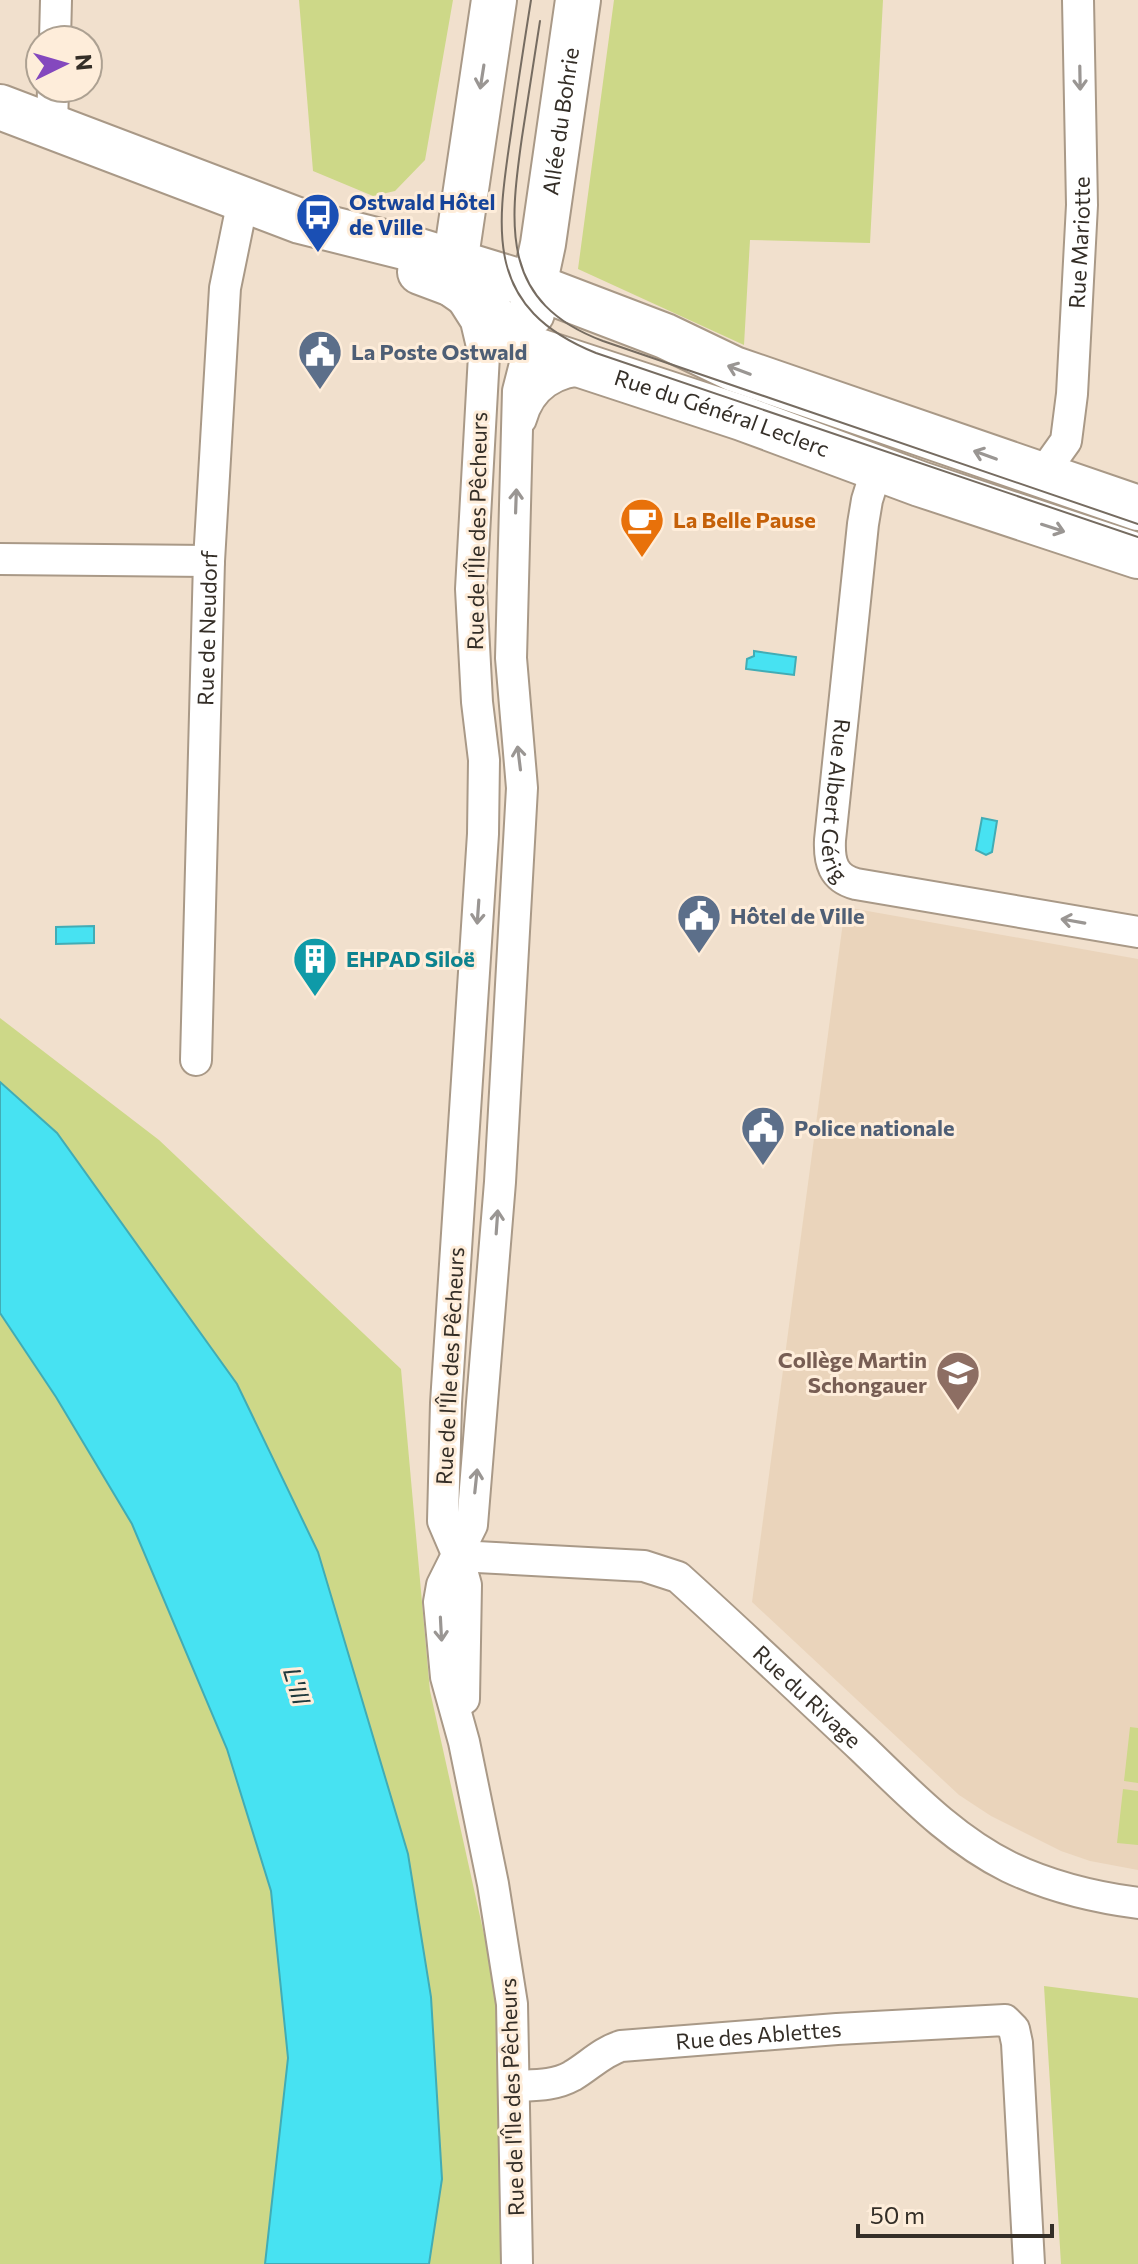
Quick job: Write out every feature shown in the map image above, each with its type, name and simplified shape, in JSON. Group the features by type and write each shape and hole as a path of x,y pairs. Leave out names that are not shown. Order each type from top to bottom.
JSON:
{"main road":[{"path":"460,271 462,208 494,0"},
{"name":"Allée du Bohrie","path":"523,324 543,244 578,0"},
{"name":"Rue du Général Leclerc","path":"0,107 52,108 243,200 460,271"},
{"path":"405,247 429,248 441,243 456,226 462,208"},
{"name":"Rue du Général Leclerc","path":"325,229 405,247 460,271 523,324 593,370 742,418 877,468 1138,556"},
{"name":"Rue du Général Leclerc","path":"523,324 665,336 734,369 1138,508"}],"street":[{"path":"55,24 56,0"},
{"name":"Rue Mariotte","path":"1041,476 1060,452 1068,427 1079,288 1082,171 1078,0"},
{"name":"Rue de Neudorf","path":"196,1060 209,561 225,288 243,200"},
{"name":"Rue de l'Île des Pêcheurs","path":"460,271 476,321 523,324"},
{"name":"Rue de l'Île des Pêcheurs","path":"517,2264 512,2004 506,1956 464,1742 446,1677 439,1602 442,1585 472,1525 500,1182 520,836 521,768 511,658 518,391 523,324"},
{"name":"Rue de l'Île des Pêcheurs","path":"458,1556 443,1521 446,1403 483,834 484,760 473,650 471,589 523,324"},
{"name":"Rue de l'Île des Pêcheurs","path":"518,437 526,405 546,381 559,375 593,370"},
{"name":"Rue Albert Gérig","path":"877,468 863,524 830,840 831,863 839,878 856,884 1138,932"},
{"path":"0,559 209,561"},
{"path":"483,834 520,836"},
{"path":"462,1172 500,1182"},
{"name":"Rue du Rivage","path":"458,1556 644,1566 678,1577 917,1800 971,1844 1008,1866 1050,1884 1098,1898 1138,1903"},
{"name":"Rue des Ablettes","path":"515,2086 561,2081 610,2049 621,2046 1005,2020 1011,2024 1017,2043 1029,2264"}],"shaded area":[{"name":"Collège Martin Schongauer","path":"845,907 1138,959 1138,1870 1090,1861 1061,1851 991,1816 959,1795 752,1602"}],"green space":[{"path":"299,0 453,0 425,160 395,191 373,196 313,171"},
{"path":"614,0 883,0 870,243 750,240 744,345 578,269"},
{"path":"0,1018 159,1140 401,1369 430,1691 499,2002 504,2220 501,2264 429,2264 442,2179 57,1133 0,1082"},
{"path":"0,1313 56,1397 132,1524 227,1749 271,1891 288,2058 265,2264 0,2264"},
{"path":"1130,1727 1138,1728 1138,1783 1124,1781"},
{"path":"1123,1789 1138,1791 1138,1845 1117,1843"},
{"path":"1044,1986 1138,1998 1138,2264 1061,2264"}],"water":[{"path":"754,651 796,657 794,675 746,669 747,659 754,656"},
{"path":"982,818 997,821 992,852 986,855 976,850"},
{"path":"94,926 94,943 56,944 56,927"},
{"name":"L'Ill","path":"0,1082 57,1133 237,1384 318,1552 408,1854 431,1997 442,2179 429,2264 265,2264 288,2058 271,1891 227,1749 132,1524 56,1397 0,1313"}],"tram line":[{"path":"531,0 506,169 502,235 506,264 516,290 534,314 560,335 596,353 1138,537"},
{"path":"540,21 518,170 515,232 519,259 529,284 545,306 570,325 603,341 1138,524"}],"place":[{"name":"Ostwald Hôtel de Ville","path":"318,254"},
{"name":"La Poste Ostwald","path":"320,391"},
{"name":"La Belle Pause","path":"642,559"},
{"name":"Hôtel de Ville","path":"699,955"},
{"name":"EHPAD Siloë","path":"315,998"},
{"name":"Police nationale","path":"763,1167"},
{"name":"Collège Martin Schongauer","path":"958,1412"}]}
